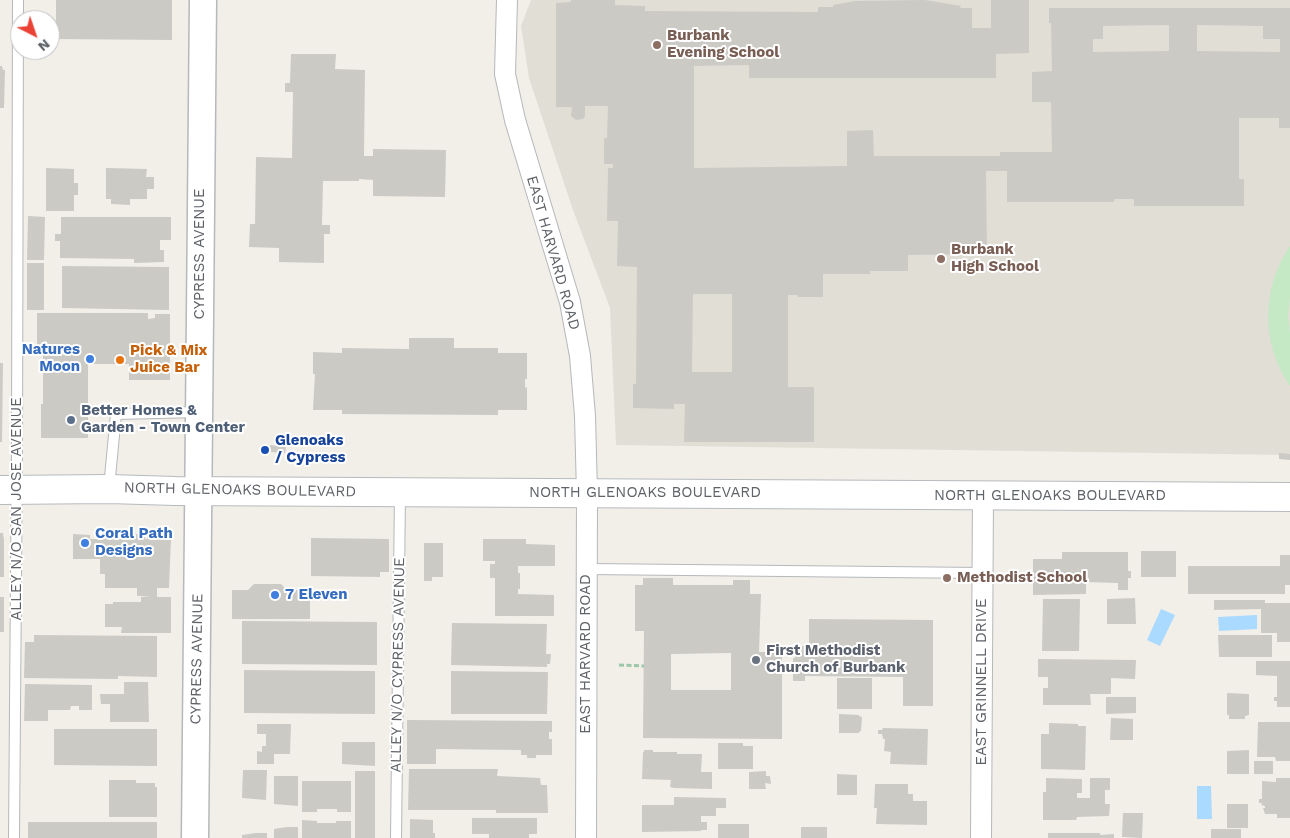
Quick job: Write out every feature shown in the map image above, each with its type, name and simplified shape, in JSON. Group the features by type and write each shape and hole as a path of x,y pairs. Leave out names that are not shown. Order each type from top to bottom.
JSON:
{"main road":[{"name":"NORTH GLENOAKS BOULEVARD","path":"9,490 109,489 1290,498"}],"street":[{"name":"CYPRESS AVENUE","path":"195,838 200,491 203,0"},
{"name":"EAST HARVARD ROAD","path":"507,0 505,74 515,120 570,302 580,356 585,416 587,493 586,838"},
{"name":"EAST GRINNELL DRIVE","path":"981,838 983,495"}],"lane":[{"name":"ALLEY N/O SAN JOSE AVENUE","path":"14,838 9,490 18,0"},
{"path":"109,489 116,414 200,412"},
{"name":"ALLEY N/O CYPRESS AVENUE","path":"396,838 400,492"},
{"path":"586,569 982,573"}],"path":[{"path":"619,665 644,666"}],"shaded area":[{"name":"Burbank High School","path":"531,0 1290,0 1290,455 616,445 610,308 573,210 529,78 521,26"}],"green space":[{"path":"1290,246 1288,315 1290,386 1280,370 1274,352 1268,316 1274,280 1280,262"}],"water":[{"path":"1161,609 1175,615 1160,646 1147,640"},
{"path":"1257,615 1257,629 1219,631 1218,617"},
{"path":"1197,786 1211,786 1212,819 1197,819"}],"building":[{"path":"56,0 172,0 172,40 60,39 60,10 56,10"},
{"path":"571,0 615,0 615,5 645,6 645,11 818,12 818,7 833,7 833,5 855,1 925,0 961,6 960,8 972,8 972,28 991,28 991,0 1029,0 1029,53 996,54 996,78 749,78 749,65 694,66 694,168 847,166 847,131 873,130 874,156 1000,156 1000,152 1052,152 1051,102 1032,102 1032,72 1052,71 1049,8 1290,8 1290,128 1279,128 1279,118 1239,118 1239,179 1244,179 1244,206 1134,206 1134,199 1114,199 1114,202 1007,202 1007,171 986,171 987,254 908,255 908,271 870,271 870,274 823,274 823,297 788,295 788,387 814,387 814,442 684,442 685,404 674,404 674,409 633,408 633,384 636,384 637,267 617,266 618,221 607,221 608,168 613,168 613,164 604,164 604,138 607,138 608,106 585,106 585,116 583,119 576,120 571,116 572,107 556,107 556,3 571,2","holes":["1169,25 1169,51 1093,52 1093,39 1103,39 1103,26","1197,25 1263,26 1263,39 1280,39 1280,52 1197,51","693,294 732,294 732,372 692,372"]},
{"path":"291,54 336,54 335,69 365,70 364,156 373,156 373,149 446,150 445,197 373,196 373,180 323,181 322,225 330,225 330,234 324,234 324,263 279,262 279,248 249,247 250,224 255,224 256,157 292,158 293,92 285,92 285,83 290,83"},
{"path":"0,66 5,70 4,108 0,108"},
{"path":"46,168 74,169 74,183 78,183 78,195 74,195 74,211 46,211"},
{"path":"106,168 147,169 146,177 154,177 154,189 147,189 147,199 130,199 130,205 111,204 111,199 106,199"},
{"path":"28,216 45,217 44,260 27,260"},
{"path":"61,217 171,217 171,240 160,240 160,250 164,250 164,262 134,263 134,259 60,258 60,241 55,241 55,234 61,234"},
{"path":"27,263 44,263 44,310 27,310"},
{"path":"62,266 169,267 169,310 62,308"},
{"path":"37,313 148,313 148,319 155,318 155,314 170,314 170,380 129,380 129,364 88,364 88,438 41,438 43,348 37,348"},
{"path":"409,338 454,338 454,348 498,348 498,353 527,353 525,388 527,387 527,410 498,410 498,415 342,414 342,410 313,410 315,374 313,374 313,352 342,353 342,348 409,349"},
{"path":"0,363 3,363 2,442 0,442"},
{"path":"270,445 286,447 285,453 270,452"},
{"path":"1279,453 1290,454 1290,460 1279,459"},
{"path":"0,533 3,533 4,540 4,577 0,577"},
{"path":"73,534 90,535 90,539 99,539 98,534 122,535 121,539 124,539 124,534 145,534 145,539 147,539 148,534 169,534 169,539 171,539 169,588 157,588 157,597 171,597 171,633 121,633 122,627 105,627 105,604 113,604 113,602 141,602 141,597 151,596 137,596 137,588 105,588 105,574 100,574 100,559 73,559"},
{"path":"311,538 389,539 389,572 380,572 380,577 311,576"},
{"path":"483,539 526,539 526,544 555,545 555,566 518,566 520,589 518,589 518,594 554,595 554,616 495,616 495,578 490,578 490,564 495,564 495,561 483,561"},
{"path":"424,543 443,543 443,577 432,577 432,581 424,581"},
{"path":"1141,551 1176,551 1176,577 1141,577"},
{"path":"1062,552 1128,552 1128,571 1131,571 1131,578 1128,578 1128,590 1118,590 1118,583 1086,582 1086,594 1033,595 1033,559 1062,559"},
{"path":"1280,555 1290,555 1290,585 1285,585 1285,594 1188,594 1188,566 1280,566"},
{"name":"First Methodist Church of Burbank","path":"643,578 673,578 673,585 733,585 733,580 750,580 750,594 761,594 759,652 782,652 782,739 643,738 644,631 635,631 635,585 643,585","holes":["731,653 731,690 671,690 671,654"]},
{"path":"254,584 281,584 287,590 310,590 310,619 232,619 232,590 248,590"},
{"path":"0,597 4,597 4,632 0,632"},
{"path":"1135,598 1136,624 1107,624 1107,599"},
{"path":"1043,599 1080,599 1079,651 1042,651"},
{"path":"1214,600 1265,600 1265,603 1290,603 1290,642 1277,642 1277,633 1261,633 1261,609 1214,610"},
{"path":"809,619 933,620 933,706 903,706 903,677 805,676 805,681 793,681 795,646 809,646"},
{"path":"242,621 377,622 377,665 242,664"},
{"path":"452,623 547,624 546,654 551,654 550,664 547,664 547,667 451,665"},
{"path":"34,635 157,636 157,677 118,676 118,679 24,678 25,642 34,642"},
{"path":"1218,635 1272,635 1272,657 1219,657"},
{"path":"1038,659 1136,660 1135,679 1111,678 1111,694 1090,694 1091,705 1043,705 1043,688 1048,688 1048,677 1038,677"},
{"path":"1256,661 1290,661 1290,707 1277,707 1277,701 1274,701 1274,697 1277,697 1277,676 1256,675"},
{"path":"244,670 375,671 375,714 244,713"},
{"path":"451,671 548,672 547,714 451,714"},
{"path":"837,678 872,678 872,709 837,709"},
{"path":"124,682 148,682 149,722 110,722 110,704 101,704 100,694 124,694"},
{"path":"25,684 92,685 92,710 79,710 79,706 71,706 70,710 48,710 48,721 24,721"},
{"path":"1227,693 1249,694 1249,715 1245,716 1245,719 1229,719 1229,715 1227,715"},
{"path":"1106,697 1136,697 1136,713 1106,714"},
{"path":"839,714 859,715 862,717 861,731 859,733 839,733"},
{"path":"1111,718 1133,719 1133,740 1110,740"},
{"path":"407,720 552,721 552,732 549,732 549,739 552,739 552,755 536,755 536,758 527,758 527,755 521,755 521,750 436,749 436,764 407,764"},
{"path":"1258,722 1290,722 1290,761 1276,761 1275,757 1257,757"},
{"path":"1049,723 1086,726 1085,770 1041,769 1041,734 1049,734"},
{"path":"257,724 291,724 290,754 274,754 274,764 257,764 257,751 262,752 262,746 266,746 266,734 257,734"},
{"path":"883,728 928,729 927,765 890,764 891,752 884,751 885,739 883,739 882,734 878,734 878,730"},
{"path":"54,729 157,729 157,766 54,765"},
{"path":"342,742 375,742 375,766 342,764"},
{"path":"718,743 743,743 743,746 753,746 753,769 718,769"},
{"path":"644,750 677,752 677,754 702,754 701,772 712,772 712,789 674,788 670,787 671,780 642,779"},
{"path":"1249,750 1249,774 1227,774 1227,751"},
{"path":"1254,761 1273,761 1273,774 1254,774"},
{"path":"409,769 498,769 497,776 540,778 541,785 547,785 548,813 496,813 496,810 408,810"},
{"path":"243,770 267,770 266,800 242,798"},
{"path":"355,771 375,771 375,838 355,838"},
{"path":"766,771 766,776 770,776 771,784 765,783 766,789 749,789 749,772"},
{"path":"837,774 857,775 857,795 837,795"},
{"path":"274,776 298,776 298,806 274,804"},
{"path":"1046,778 1082,779 1082,793 1077,793 1077,798 1090,798 1090,778 1110,778 1110,790 1105,790 1105,804 1110,804 1109,816 1077,817 1076,820 1043,820 1043,792 1046,792"},
{"path":"1276,778 1290,778 1290,818 1277,818 1277,814 1265,814 1263,808 1265,806 1259,803 1259,799 1262,799 1262,781 1276,782"},
{"path":"109,780 136,780 136,783 155,783 155,787 157,787 157,817 109,817"},
{"path":"302,781 351,781 351,812 337,812 337,809 317,809 317,812 302,812"},
{"path":"875,784 908,784 908,794 913,794 913,801 927,801 927,825 876,824 877,808 874,808"},
{"path":"674,797 726,798 726,808 716,808 716,816 701,816 701,822 707,822 707,830 642,832 642,805 674,805"},
{"path":"1227,804 1248,804 1248,828 1227,828"},
{"path":"1123,813 1143,813 1142,838 1122,837"},
{"path":"472,818 537,818 537,834 529,834 529,838 489,838 489,834 472,834"},
{"path":"410,819 433,820 435,838 410,838"},
{"path":"302,820 317,821 317,823 351,821 351,838 302,838"},
{"path":"28,822 157,822 157,838 28,838"},
{"path":"718,824 749,824 749,838 718,838"},
{"path":"298,827 298,838 274,838 274,829"},
{"path":"801,827 827,827 827,838 801,838"},
{"path":"1211,829 1241,829 1241,838 1211,838"},
{"path":"267,833 267,838 242,838 242,835"},
{"path":"1048,833 1114,834 1114,838 1048,838"}],"place":[{"name":"Burbank Evening School","path":"657,45"},
{"name":"Burbank High School","path":"941,259"},
{"name":"Natures Moon","path":"90,359"},
{"name":"Pick & Mix Juice Bar","path":"120,360"},
{"name":"Better Homes & Garden - Town Center","path":"71,420"},
{"name":"Glenoaks / Cypress","path":"265,450"},
{"name":"Coral Path Designs","path":"85,543"},
{"name":"Methodist School","path":"947,578"},
{"name":"7 Eleven","path":"275,595"},
{"name":"First Methodist Church of Burbank","path":"756,660"}]}
